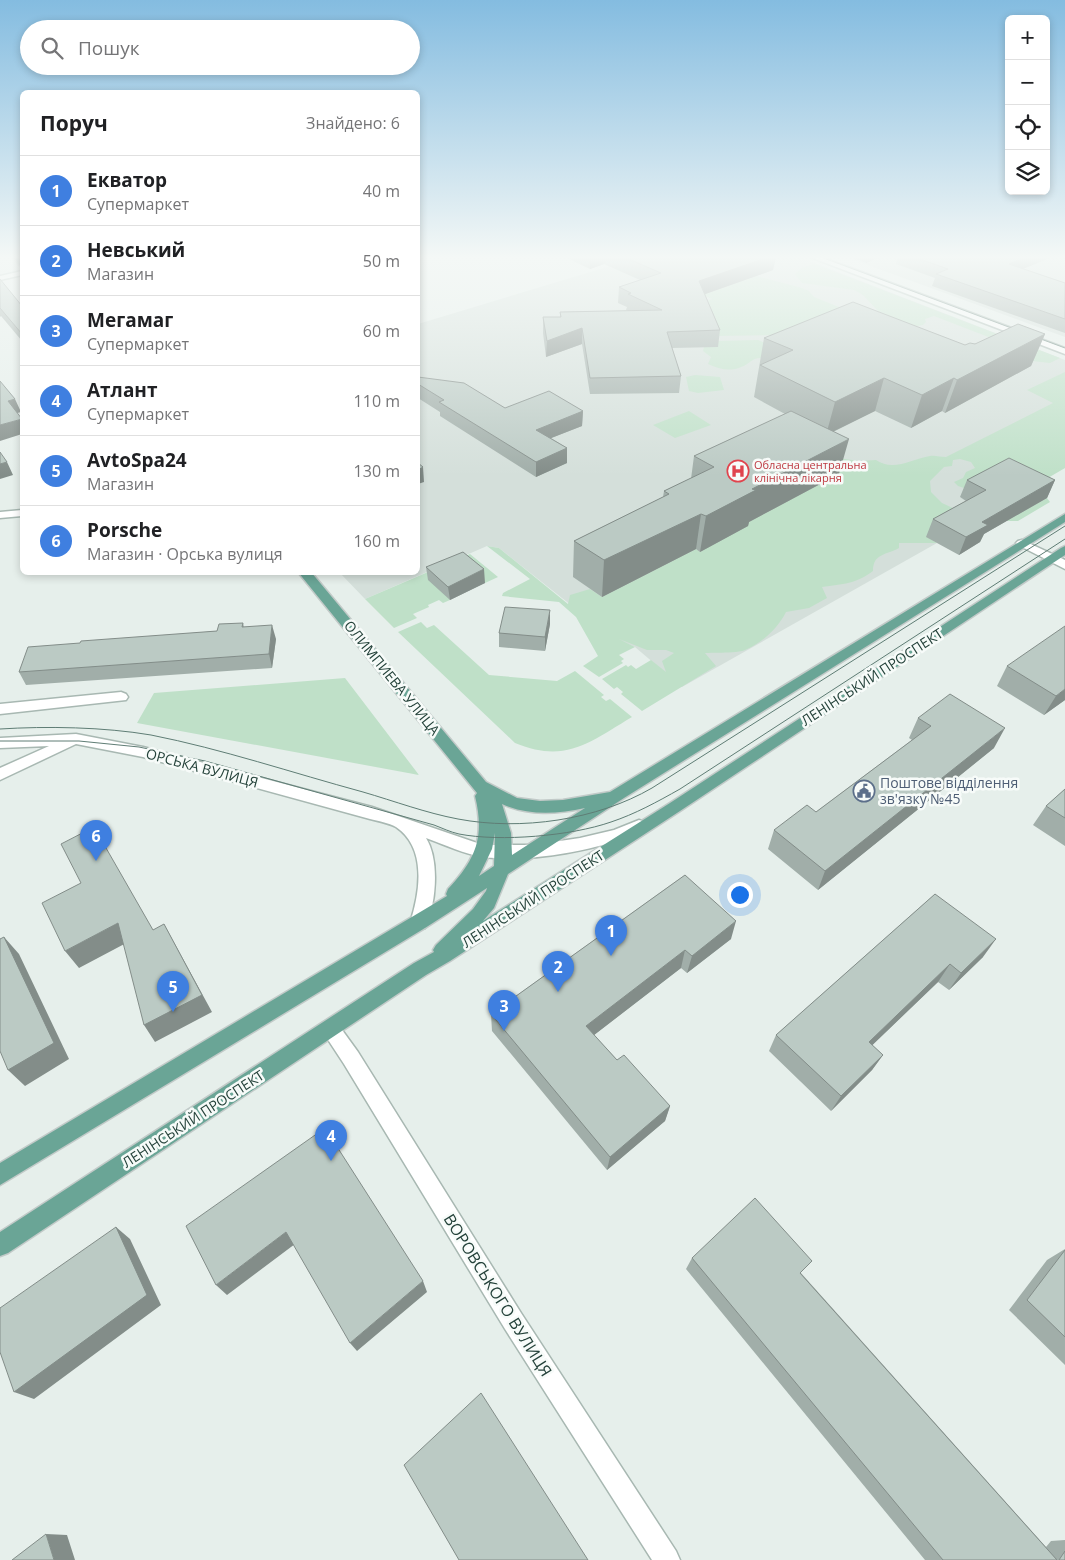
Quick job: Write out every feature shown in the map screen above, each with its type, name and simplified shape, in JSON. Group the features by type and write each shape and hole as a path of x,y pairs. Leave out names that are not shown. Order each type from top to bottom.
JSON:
{"main road":[{"path":"0,1176 419,923 533,852 619,794 1065,517"},
{"name":"ЛЕНІНСЬКИЙ ПРОСПЕКТ","path":"0,1245 420,969 444,956 1058,562 1065,550"},
{"name":"ОЛИМПИЕВА УЛИЦА","path":"306,575 480,784 497,808 502,822 505,851 501,871 488,904 440,952 420,969"},
{"path":"480,784 518,804 537,807 586,803 619,794"},
{"path":"419,923 450,898 470,877 483,851 488,837 488,809 480,784"}],"street":[{"path":"1008,330 1065,351"},
{"path":"0,515 20,513"},
{"path":"1022,543 1058,562"},
{"path":"0,709 121,697"},
{"path":"0,774 76,740"},
{"name":"ОРСЬКА ВУЛИЦЯ","path":"0,743 76,740 143,752 400,822 483,851 533,852 618,836 675,807"},
{"path":"400,822 421,843 427,885 426,899 419,923"},
{"name":"ВОРОВСЬКОГО ВУЛИЦЯ","path":"330,1029 352,1058 513,1321 667,1560"}],"shaded area":[{"name":"Обласна центральна клінічна лікарня","path":"420,330 987,330 1065,360 1065,468 960,497 989,513 927,537 937,543 682,687 635,647 610,636 499,548 487,546 365,599 342,575 420,575"},
{"path":"1045,330 1065,330 1065,337"}],"green space":[{"path":"709,330 795,330 780,335 713,336"},
{"path":"970,330 986,330 1060,358 1050,363 1032,361 991,338"},
{"path":"758,340 773,346 762,358 756,359 737,369 729,370 708,364 711,357 703,351 704,347 717,347 716,341"},
{"path":"1065,372 1065,468 1029,489 1001,475 960,497 970,490 958,486 954,482 963,478 966,472 975,468 971,462 960,459 953,460 952,466 944,467 930,481 931,492 942,503 957,510 927,537 937,543 899,543 899,548 881,555 875,561 873,571 861,579 849,583 822,587 827,598 809,608 786,612 774,629 751,647 736,652 705,653 716,666 642,711 621,694 623,692 617,687 614,689 602,679 626,665 628,667 631,665 636,669 651,660 666,672 662,661 674,653 666,650 647,650 619,639 635,647 619,655 624,659 621,661 623,663 599,677 583,666 598,656 576,617 559,602 502,596 503,593 530,579 487,546 499,548 568,604 570,595 590,589 602,597 696,549 700,552 745,524 838,474 838,458 859,461 876,460 889,465 896,465 930,456 946,457 1053,403 1027,390"},
{"path":"695,375 720,377 724,390 698,393 689,391 686,377"},
{"path":"689,411 711,425 675,438 653,425"},
{"path":"1047,498 1050,502 1018,521 1006,521"},
{"path":"470,554 498,577 485,583 463,565 450,600 443,603 439,600 428,605 429,607 413,614 417,618 394,628 365,599"},
{"path":"421,622 427,628 434,625 489,675 557,681 575,671 604,695 601,697 606,701 610,699 632,717 590,742 563,751 533,749 515,743 398,632"},
{"path":"345,678 419,775 137,723 154,693"}],"building":[{"path":"545,330 577,330 547,341"},
{"path":"582,330 720,330 667,332 681,376 590,378"},
{"path":"784,330 925,330 965,345 975,344 1006,330 1034,330 1045,334 957,380 954,378 922,395 884,378 835,402 760,365 793,350 764,338"},
{"path":"420,377 464,383 505,408 549,391 583,411 536,430 567,448 536,462 439,402 444,400 420,385"},
{"path":"0,381 15,399 8,401 20,416 20,420 0,425"},
{"path":"791,411 849,439 752,489 756,490 706,516 701,514 604,560 574,541 669,494 664,491 714,467 694,456"},
{"path":"0,452 7,462 0,464"},
{"path":"1009,458 1055,480 982,522 988,525 966,537 933,519 986,490 967,480"},
{"path":"463,552 484,569 448,587 426,567"},
{"path":"505,607 550,610 545,637 499,633"},
{"path":"243,623 242,627 272,625 269,654 19,672 28,647 80,643 81,641 217,631 219,624"},
{"path":"1065,626 1065,689 1056,696 1007,666"},
{"path":"950,694 1005,728 825,871 774,830 807,805 816,812 931,726 918,718"},
{"path":"1065,789 1065,818 1046,806"},
{"path":"94,827 153,930 164,924 202,995 144,1025 118,923 65,951 42,903 81,883 61,844"},
{"path":"685,875 736,921 692,956 685,950 586,1026 617,1060 624,1055 670,1106 610,1157 491,1014"},
{"path":"935,894 996,939 961,973 950,964 869,1042 883,1055 841,1096 776,1035"},
{"path":"4,937 54,1043 8,1070 0,1051 0,939"},
{"path":"325,1128 423,1281 350,1343 286,1232 216,1285 186,1226"},
{"path":"755,1198 812,1261 800,1273 1057,1560 943,1560 692,1258"},
{"path":"116,1227 147,1295 14,1392 0,1352 0,1308"},
{"path":"1065,1250 1065,1337 1027,1300"},
{"path":"481,1393 588,1560 459,1560 404,1465"},
{"path":"46,1534 54,1560 12,1560"},
{"path":"1065,1551 1065,1560 1059,1560"}],"tram line":[{"path":"1016,330 1065,348"},
{"path":"0,729 76,728 114,730 151,735 231,754 458,819 507,824 558,820 607,808 652,788 1065,526"},
{"path":"0,741 79,741 139,747 205,761 434,825 459,834 515,837 576,831 595,827 629,815 680,789 1065,539"}],"place":[{"name":"Обласна центральна клінічна лікарня","path":"738,471"},
{"name":"Поштове відділення зв'язку №45","path":"864,791"},
{"name":"Porsche","path":"96,861"},
{"name":"Екватор","path":"611,956"},
{"name":"Невський","path":"558,992"},
{"name":"AvtoSpa24","path":"173,1012"},
{"name":"Мегамаг","path":"504,1031"},
{"name":"Атлант","path":"331,1161"}]}
